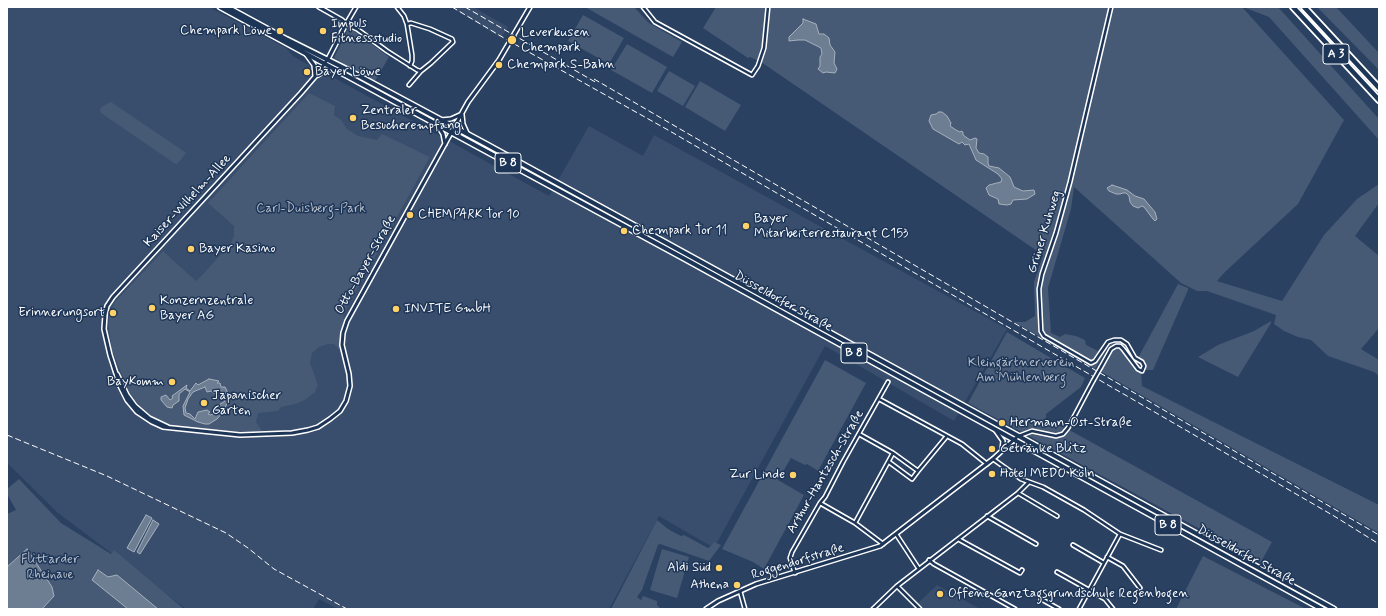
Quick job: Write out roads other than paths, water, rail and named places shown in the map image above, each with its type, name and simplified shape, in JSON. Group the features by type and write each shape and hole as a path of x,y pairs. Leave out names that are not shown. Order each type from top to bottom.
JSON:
{"highway":[{"name":"A 3","path":"1293,7 1379,100"},
{"name":"A 3","path":"1304,7 1379,88"}],"main road":[{"name":"B 8","path":"220,7 339,71"},
{"name":"B 8","path":"227,7 327,59"},
{"name":"Düsseldorfer Straße","path":"327,59 468,134 1334,609"},
{"name":"Düsseldorfer Straße","path":"339,71 1322,609"},
{"path":"608,218 610,213"},
{"path":"745,293 748,288"}],"street":[{"path":"319,7 357,29 410,66 421,71"},
{"path":"346,24 356,7"},
{"path":"397,7 404,16 407,24 412,55 410,66"},
{"name":"Otto-Bayer-Straße","path":"147,420 163,427 173,429 240,435 292,433 308,430 318,427 337,414 346,401 350,386 350,374 342,345 345,324 402,218 474,92 498,60 530,7"},
{"path":"643,7 655,22 752,75 758,66 764,48 768,7"},
{"name":"Grüner Kuhweg","path":"1018,436 1032,432 1056,436 1063,434 1068,428 1111,349 1116,346 1120,346 1123,349 1138,369 1142,371 1144,366 1142,362 1135,358 1126,344 1121,340 1108,342 1095,361 1091,363 1044,336 1041,331 1039,289 1042,274 1056,233 1070,182 1111,7"},
{"path":"407,24 411,23 430,29 452,39 453,42 421,71 409,85"},
{"name":"Kaiser-Wilhelm-Allee","path":"147,420 132,407 125,397 115,370 104,326 107,306 113,297 315,77 327,59 346,24"},
{"path":"305,54 314,65 316,71 315,77"},
{"path":"315,77 326,70 339,71"},
{"path":"441,120 451,119 462,114 463,124 468,134"},
{"path":"437,124 443,134 445,144"},
{"name":"Kaiser-Wilhelm-Allee","path":"115,370 120,377 127,395 135,406 149,418 173,429"},
{"name":"Arthur-Hantzsch-Straße","path":"795,573 790,558 792,552 820,503 825,497 888,382"},
{"path":"879,399 968,448 987,464"},
{"path":"996,431 1003,441 1001,452"},
{"path":"859,434 893,453 918,471"},
{"path":"889,462 912,479 947,436"},
{"name":"Roggendorfstraße","path":"706,609 718,601 760,583 871,550 883,544 987,464 1018,436"},
{"path":"855,523 893,453"},
{"path":"993,459 1021,479 1043,487 1084,510 1120,534 1160,550"},
{"path":"873,609 897,586 1018,493 1029,482"},
{"path":"1018,493 1057,516"},
{"path":"820,503 855,523 883,544"},
{"path":"987,516 1036,544"},
{"path":"896,534 918,569"},
{"path":"1079,609 1120,534"},
{"path":"958,538 1020,574 1022,570"},
{"path":"1073,546 1104,562"},
{"path":"1107,557 1123,566 1140,588"},
{"path":"930,560 934,564 1015,609"},
{"path":"1057,572 1105,599 1113,609"},
{"path":"897,586 920,609"},
{"path":"740,591 745,609"},
{"path":"1041,599 1059,609"}],"railway":[{"path":"452,7 509,41 668,130 1334,516 1379,544"},
{"path":"465,7 597,83"},
{"path":"594,79 1379,535"},
{"path":"7,435 107,476 226,533 274,569 347,609"}],"place":[{"name":"Chempark Löwe","path":"280,31"},
{"name":"Impuls Fitnessstudio","path":"323,31"},
{"name":"Leverkusen Chempark","path":"512,40"},
{"name":"Chempark S-Bahn","path":"499,65"},
{"name":"Bayer Löwe","path":"307,72"},
{"name":"Zentraler Besucherempfang","path":"353,118"},
{"name":"CHEMPARK Tor 10","path":"410,215"},
{"name":"Bayer Mitarbeiterrestaurant C153","path":"746,226"},
{"name":"Chempark Tor 11","path":"624,231"},
{"name":"Bayer Kasino","path":"191,249"},
{"name":"Konzernzentrale Bayer AG","path":"152,308"},
{"name":"INVITE GmbH","path":"396,309"},
{"name":"Erinnerungsort","path":"113,313"},
{"name":"BayKomm","path":"172,382"},
{"name":"Japanischer Garten","path":"204,403"},
{"name":"Hermann-Ost-Straße","path":"1002,423"},
{"name":"Getränke Blitz","path":"992,449"},
{"name":"Hotel MEDO Köln","path":"992,474"},
{"name":"Zur Linde","path":"793,475"},
{"name":"Aldi Süd","path":"719,568"},
{"name":"Athena","path":"737,585"},
{"name":"Offene Ganztagsgrundschule Regenbogen","path":"940,594"}],"park label":[{"name":"Carl-Duisberg-Park","path":"311,209"},
{"name":"Kleingärtnerverein Am Mühlenberg","path":"1021,370"},
{"name":"Flittarder Rheinaue","path":"50,568"}]}
